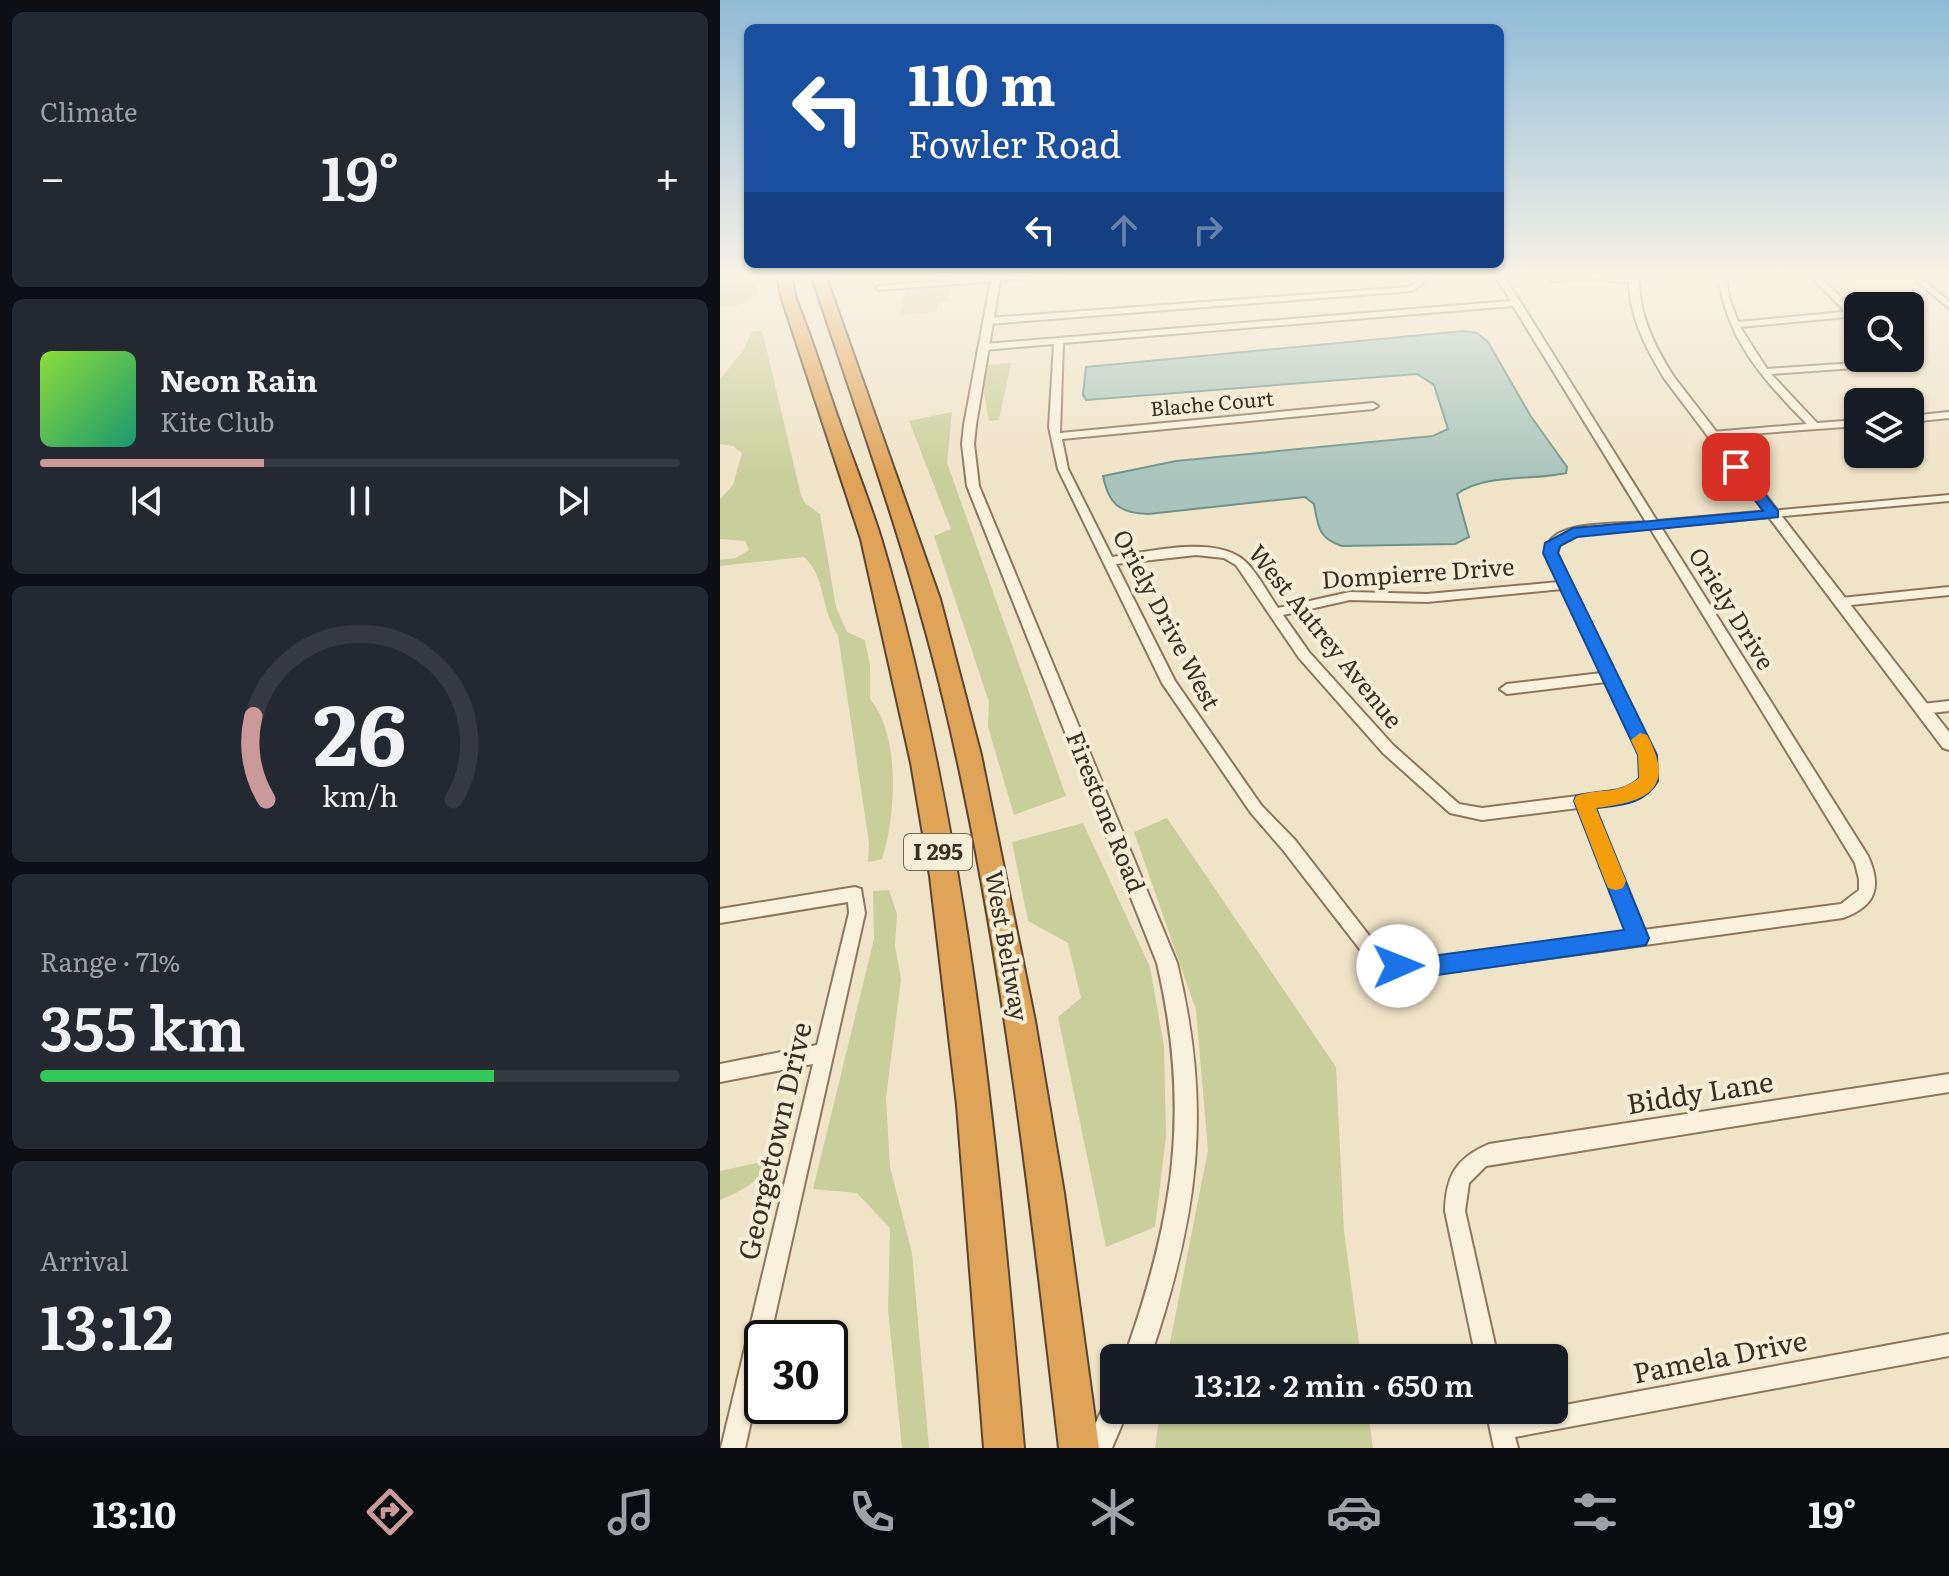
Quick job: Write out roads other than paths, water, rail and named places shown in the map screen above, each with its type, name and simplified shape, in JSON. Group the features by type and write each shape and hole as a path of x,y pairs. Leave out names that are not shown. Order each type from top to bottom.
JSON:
{"highway":[{"name":"I 295","path":"805,342 870,535 896,634 920,748 965,1027 993,1303 1004,1448"},
{"name":"West Beltway","path":"842,342 929,599 969,755 1020,1021 1047,1193 1079,1448"}],"street":[{"name":"Firestone Road","path":"985,342 968,444 973,486 1167,963 1178,1000 1186,1047 1185,1174 1174,1240 1156,1308 1142,1344"},
{"path":"984,347 1052,342"},
{"name":"Oriely Drive West","path":"1059,342 1055,437 1063,469 1169,683 1190,718 1256,809 1289,845 1368,947 1382,959 1398,966 1417,968 1638,938"},
{"name":"Oriely Drive","path":"1541,342 1862,861 1869,879 1861,902 1843,911 1638,938"},
{"path":"1648,342 1669,378 1949,744"},
{"path":"1745,342 1765,372 1814,426"},
{"path":"1765,372 1844,366"},
{"name":"Blache Court","path":"1055,437 1373,406"},
{"path":"1924,418 1949,415"},
{"path":"1712,435 1844,424"},
{"path":"1638,938 1583,801 1629,796 1649,781 1651,770 1648,755 1565,585 1551,553 1552,543 1573,532 1949,498"},
{"name":"West Autrey Avenue","path":"1110,561 1203,551 1225,553 1240,562 1304,655 1388,749 1455,809 1482,814 1583,801"},
{"name":"Dompierre Drive","path":"1275,613 1342,597 1427,598 1565,585"},
{"path":"1841,602 1949,591"},
{"path":"1507,689 1610,677"},
{"path":"1922,709 1949,706"},
{"name":"Georgetown Drive","path":"720,916 855,894 857,913 733,1448"},
{"path":"720,1073 824,1053"},
{"name":"Biddy Lane","path":"1484,1344 1455,1211 1455,1187 1463,1169 1489,1154 1949,1083"},
{"name":"Pamela Drive","path":"1502,1429 1949,1345"},
{"path":"1098,1448 1109,1424"}],"water":[{"path":"1353,342 1487,342 1530,415 1567,467 1566,473 1495,480 1468,487 1457,494 1469,537 1455,544 1342,546 1324,535 1318,525 1314,504 1305,497 1148,514 1130,512 1112,501 1103,476 1176,461 1433,436 1448,429 1434,385 1417,374 1086,400 1083,395 1086,367"}]}
